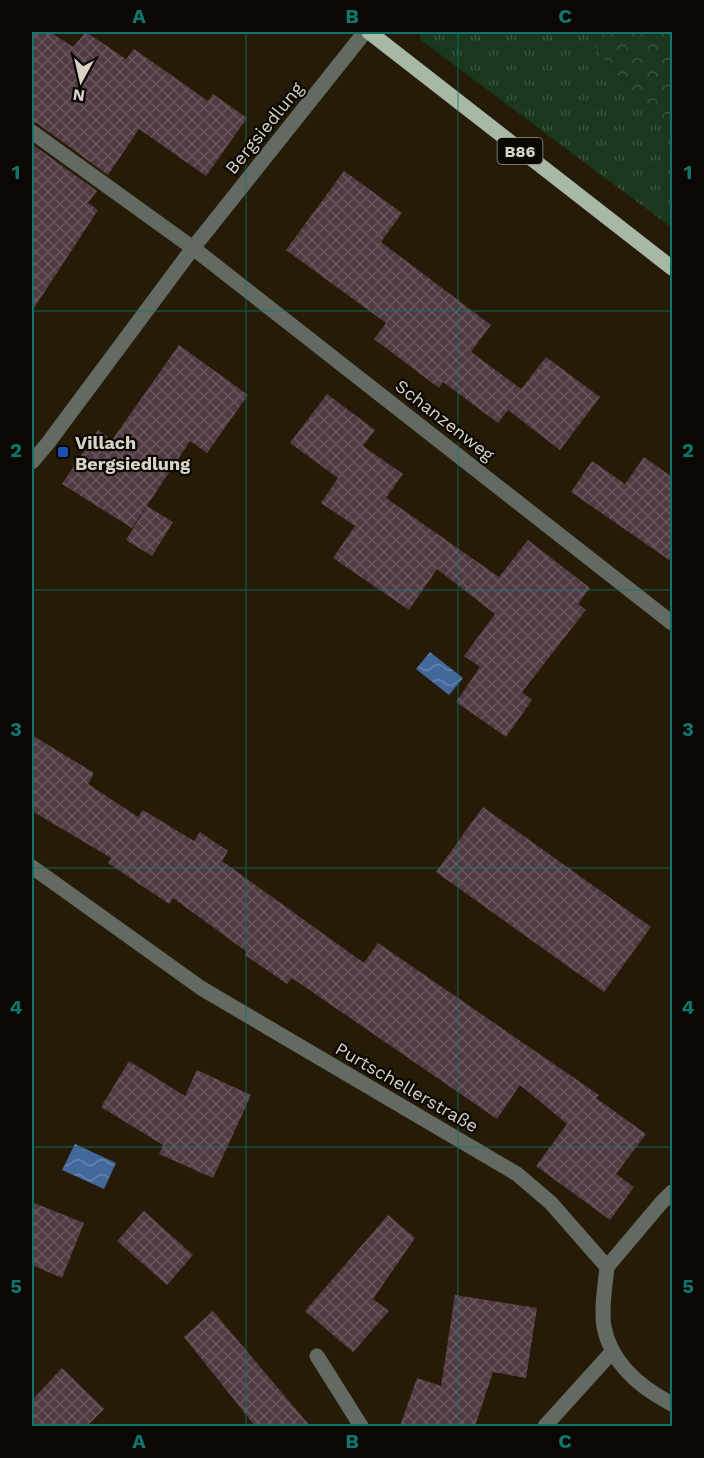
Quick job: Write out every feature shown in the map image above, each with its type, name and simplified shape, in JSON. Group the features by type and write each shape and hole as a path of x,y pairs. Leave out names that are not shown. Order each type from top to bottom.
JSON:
{"main road":[{"name":"B86","path":"367,32 672,268"}],"street":[{"name":"Bergsiedlung","path":"32,462 193,248 367,32"},
{"path":"32,132 193,248"},
{"name":"Schanzenweg","path":"193,248 672,622"},
{"name":"Purtschellerstraße","path":"32,867 201,988 517,1174 551,1203 607,1267"},
{"path":"672,1192 607,1267 603,1296 604,1327 612,1352 635,1380 672,1404"},
{"path":"545,1426 612,1352"},
{"path":"317,1356 361,1426"}],"green space":[{"path":"419,32 586,32 608,66 672,131 672,228 421,40"},
{"path":"586,32 672,32 672,131 608,66"}],"water":[{"path":"430,652 463,678 449,695 416,669"},
{"path":"75,1144 116,1163 104,1189 62,1170"}],"building":[{"path":"32,32 50,32 73,47 86,32 126,59 134,49 208,101 213,94 247,118 206,176 139,129 108,175 32,122"},
{"path":"32,144 97,191 88,203 98,210 32,311"},
{"path":"344,171 402,213 381,242 491,325 471,352 521,389 546,357 600,397 560,450 508,410 498,423 443,382 439,388 374,339 386,323 286,250"},
{"path":"179,345 248,395 207,453 190,441 132,528 62,484 98,430 112,440"},
{"path":"327,394 375,430 363,446 403,474 386,498 499,577 528,540 590,588 578,604 586,610 522,692 532,700 506,737 456,702 480,667 464,656 495,614 437,569 409,610 333,558 355,526 321,503 338,478 290,443"},
{"path":"644,457 672,477 672,562 571,492 592,461 625,484"},
{"path":"147,506 173,522 152,556 126,540"},
{"path":"32,735 94,773 88,784 138,817 143,810 194,841 200,832 228,851 222,861 364,963 378,943 599,1095 596,1098 646,1134 616,1174 634,1187 610,1220 536,1166 567,1124 520,1085 497,1119 292,978 287,984 245,955 247,952 173,898 169,904 108,863 111,858 32,811"},
{"path":"483,807 651,927 604,992 436,872"},
{"path":"129,1061 185,1096 197,1070 251,1095 213,1178 159,1154 163,1145 101,1107"},
{"path":"32,1202 84,1223 62,1278 32,1265"},
{"path":"144,1211 193,1255 167,1285 117,1241"},
{"path":"388,1215 415,1238 373,1299 389,1311 353,1352 305,1311"},
{"path":"455,1295 537,1308 526,1378 493,1372 475,1426 400,1426 417,1378 441,1386"},
{"path":"213,1311 310,1426 255,1426 184,1337"},
{"path":"62,1368 104,1409 87,1426 32,1426 32,1400"}],"place":[{"name":"Villach Bergsiedlung","path":"63,452"}]}
